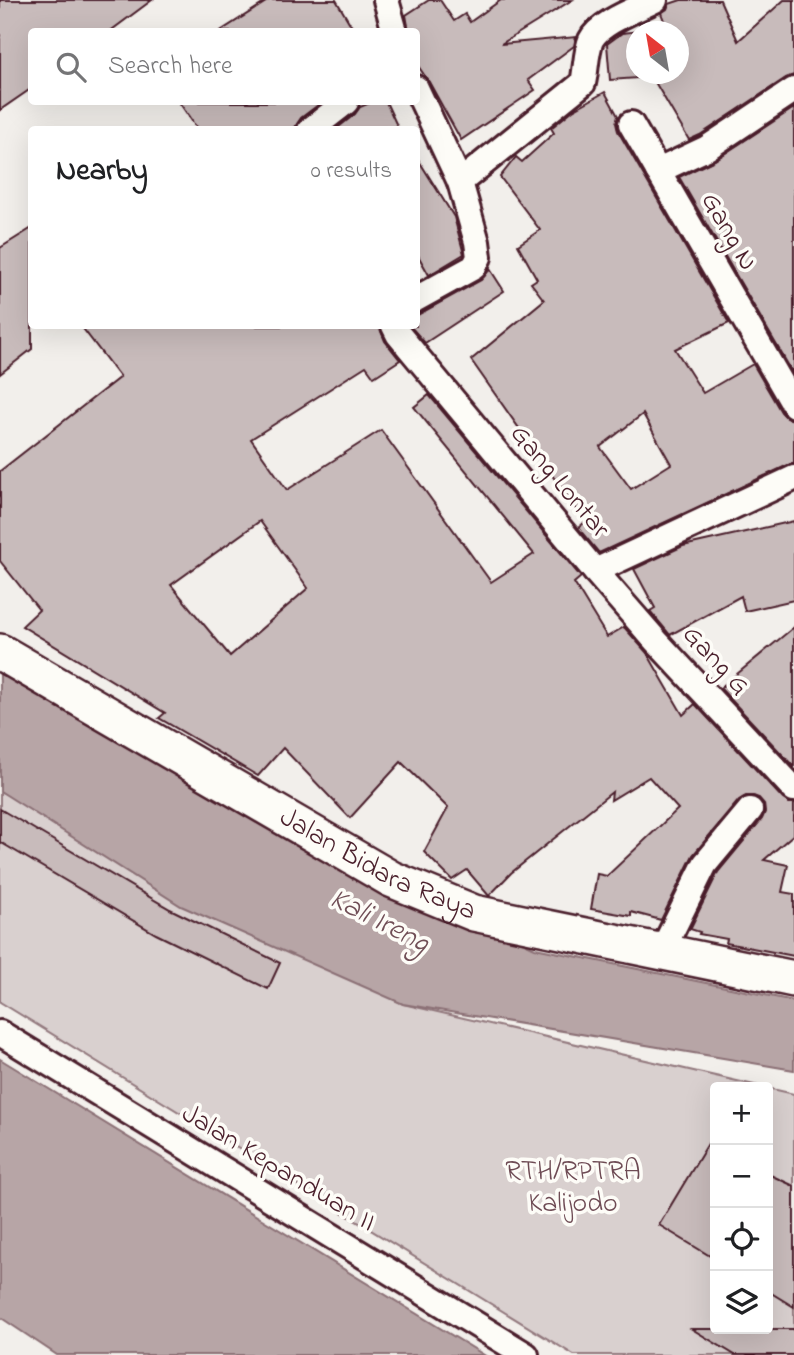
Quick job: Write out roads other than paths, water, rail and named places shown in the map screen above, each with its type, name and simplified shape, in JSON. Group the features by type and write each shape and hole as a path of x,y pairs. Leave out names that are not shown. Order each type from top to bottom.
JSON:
{"street":[{"path":"386,0 394,28"},
{"path":"460,182 583,83 590,41 598,31 656,0"},
{"path":"658,171 707,148 794,90"},
{"path":"420,97 460,182 479,257 474,267 420,297"},
{"path":"315,126 342,105"},
{"name":"Gang N","path":"631,124 794,405"},
{"name":"Gang Lontar","path":"396,329 595,571 794,478"},
{"name":"Gang G","path":"595,571 656,641 794,789"},
{"name":"Jalan Bidara Raya","path":"0,652 391,879 474,913 794,979"},
{"path":"662,951 705,864 750,810"},
{"name":"Jalan Kepanduan II","path":"0,1033 526,1355"}],"water":[{"name":"Kali Ireng","path":"0,665 340,859 535,948 794,1001 794,1070 403,1004 181,906 0,791"},
{"path":"0,1059 484,1355 57,1355 0,1317"}],"park label":[{"name":"RTH/RPTRA Kalijodo","path":"573,1188"}]}
